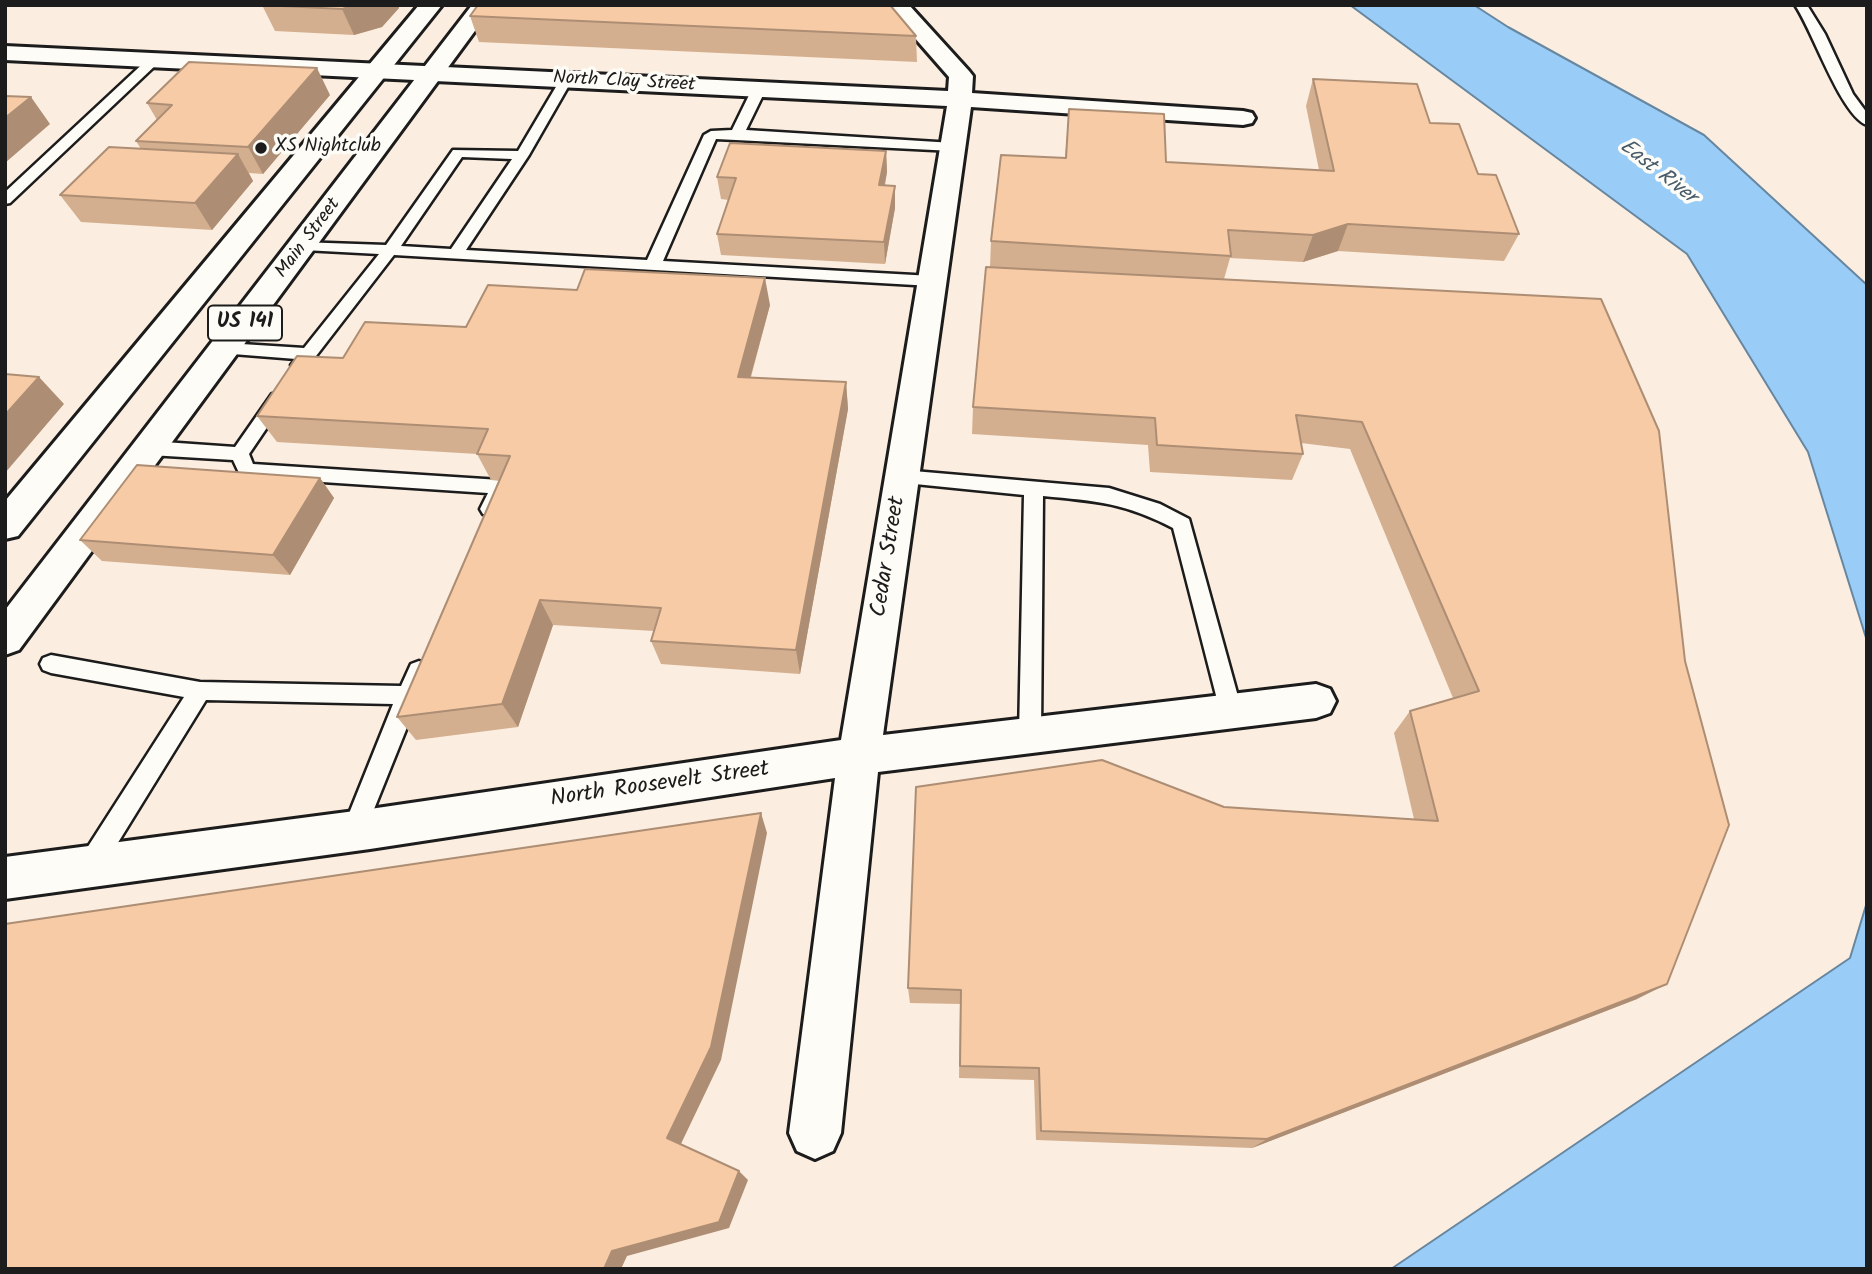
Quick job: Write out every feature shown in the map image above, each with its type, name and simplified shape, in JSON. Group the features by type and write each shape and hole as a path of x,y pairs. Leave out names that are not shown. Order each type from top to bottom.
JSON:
{"street":[{"name":"US 141","path":"5,526 431,5"},
{"name":"Main Street","path":"5,639 434,74 483,5"},
{"name":"Cedar Street","path":"815,1133 859,757 960,99 961,76 897,5"},
{"name":"North Clay Street","path":"5,53 960,99 1243,118"},
{"name":"North Roosevelt Street","path":"5,878 354,831 859,757 1316,701"}],"lane":[{"path":"1801,5 1812,19 1847,100 1867,121"},
{"path":"5,200 153,60"},
{"path":"455,254 522,155 566,80"},
{"path":"737,134 760,89"},
{"path":"653,265 711,135 737,134 953,147"},
{"path":"240,454 307,354 390,250 458,153 522,155"},
{"path":"304,245 932,281"},
{"path":"226,348 307,354"},
{"path":"150,448 240,454"},
{"path":"240,454 247,470 500,487 484,524"},
{"path":"902,477 1109,495 1153,509 1182,524 1231,711"},
{"path":"1030,735 1034,488"},
{"path":"354,831 429,646"},
{"path":"51,664 200,691 408,695"},
{"path":"89,867 200,691"}],"shaded area":[{"path":"5,5 1350,5 1687,254 1808,452 1867,641 1867,902 1850,958 1391,1269 5,1269"},
{"path":"1474,5 1867,5 1867,285 1704,135 1508,27"}],"water":[{"name":"East River","path":"1350,5 1474,5 1508,27 1704,135 1867,285 1867,641 1808,452 1687,254"},
{"path":"1867,902 1867,1269 1391,1269 1850,958"}],"building":[{"path":"262,5 356,5 342,9"},
{"path":"478,5 890,5 916,36 470,16"},
{"path":"189,62 317,68 248,147 136,141 172,105 147,103"},
{"path":"1313,79 1417,84 1430,123 1459,124 1478,174 1496,175 1519,234 1348,224 1313,235 1228,230 1231,256 991,241 1001,155 1066,158 1069,109 1164,114 1166,162 1334,171"},
{"path":"5,96 31,97 5,118"},
{"path":"730,143 886,151 879,185 895,186 884,242 717,234 736,178 717,177"},
{"path":"109,147 238,154 195,203 60,195"},
{"path":"986,267 1601,299 1659,431 1685,661 1729,825 1667,984 1267,1139 1041,1131 1039,1068 960,1066 961,990 908,988 916,787 1102,760 1224,807 1438,821 1410,711 1479,691 1362,422 1296,415 1303,454 1157,445 1155,418 973,407"},
{"path":"585,269 765,278 738,377 846,382 796,650 651,641 661,608 540,600 502,704 397,717 510,456 477,454 488,429 257,416 297,356 343,358 365,322 466,327 488,285 577,290"},
{"path":"5,374 39,377 5,415"},
{"path":"137,465 320,478 273,555 80,540"},
{"path":"761,813 711,1047 667,1138 739,1171 719,1222 612,1251 604,1269 5,1269 5,924"}],"place":[{"name":"XS Nightclub","path":"261,148"}]}
